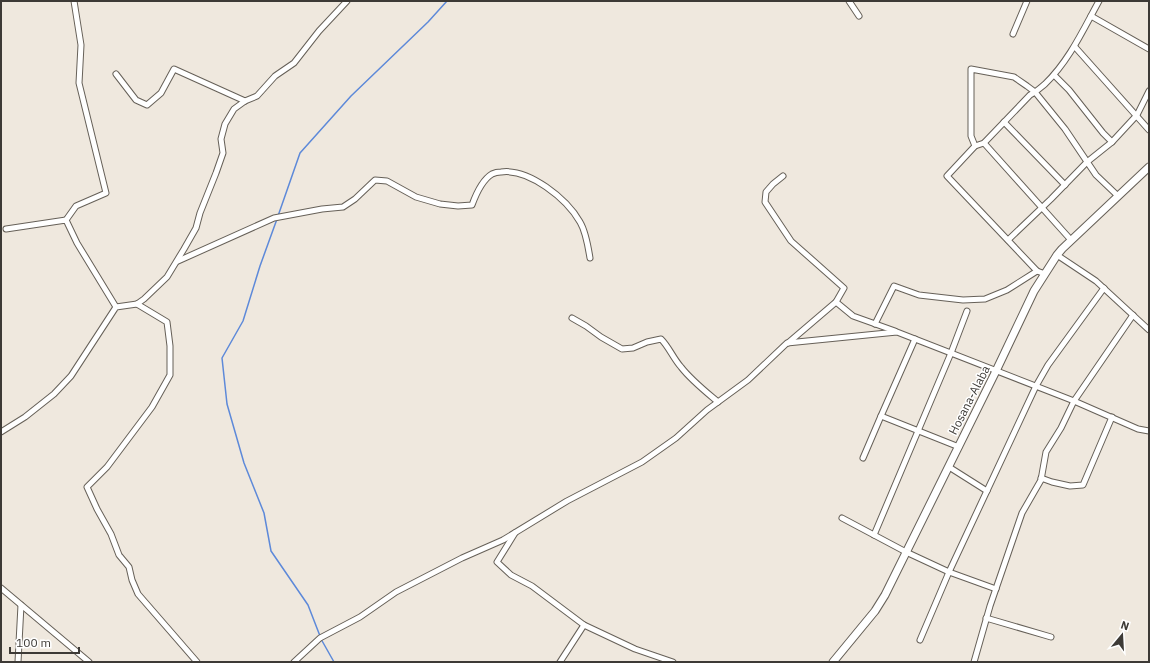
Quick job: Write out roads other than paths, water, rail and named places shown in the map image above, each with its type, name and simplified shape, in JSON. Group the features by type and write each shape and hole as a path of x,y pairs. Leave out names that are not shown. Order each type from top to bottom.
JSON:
{"main road":[{"name":"Hosana-Alaba","path":"833,662 875,611 885,595 1034,291 1057,255 1149,167"}],"street":[{"path":"6,229 66,220 76,206 106,193 79,83 81,45 74,1"},
{"path":"1,432 25,417 54,394 71,376 116,307 137,304 144,300 167,277 196,228 200,213 223,153 221,139 225,124 234,109 245,101 257,96 275,76 294,63 319,30 347,1"},
{"path":"850,1 859,16"},
{"path":"1014,34 1027,1"},
{"path":"1045,274 1037,271 946,176 975,146 984,142 1030,95 1054,75 1075,47 1099,1"},
{"path":"1091,16 1149,49"},
{"path":"1075,47 1149,130"},
{"path":"116,74 136,100 147,105 161,93 174,69 245,101"},
{"path":"975,146 971,136 971,69 1014,77 1035,92 1065,129 1096,175 1118,196"},
{"path":"1054,75 1069,90 1103,133 1112,142"},
{"path":"1008,240 1087,162 1112,142 1137,115 1149,91"},
{"path":"1004,122 1065,185"},
{"path":"984,142 1071,240"},
{"path":"177,262 274,218 322,209 343,207 356,199 375,180 387,181 416,197 440,204 458,206 472,204 485,180 493,173 507,171 523,174 535,180 551,190 568,206 581,223 590,258"},
{"path":"294,662 320,638 360,617 396,592 462,558 503,540 567,501 642,462 676,438 707,410 748,380 787,343 836,302 844,288 791,241 766,202 766,192 783,176"},
{"path":"66,220 77,243 116,307"},
{"path":"1057,255 1096,281 1149,330"},
{"path":"875,324 894,286 919,295 963,300 985,298 1007,290 1037,271"},
{"path":"920,640 949,572 1036,386 1048,365 1104,288"},
{"path":"836,302 853,316 951,352 1074,401 1138,429 1149,431"},
{"path":"137,304 167,322 170,346 170,375 148,412 107,467 87,487 111,534 119,555 129,567 132,580 138,594 197,662"},
{"path":"874,535 967,311"},
{"path":"974,662 986,618 1022,513 1041,478 1046,452 1061,428 1074,401 1133,315"},
{"path":"572,318 622,349 633,348 661,338 668,346 681,367 703,390 718,402"},
{"path":"787,343 897,332"},
{"path":"863,458 915,338"},
{"path":"881,416 958,447"},
{"path":"1041,478 1070,486 1083,485 1112,417"},
{"path":"949,466 987,491"},
{"path":"842,518 906,552 949,572 996,589"},
{"path":"516,532 497,562 511,575 532,586 584,625 635,649 673,662"},
{"path":"1,588 89,662"},
{"path":"18,662 21,605"},
{"path":"986,618 1051,637"},
{"path":"560,662 584,625"}],"waterway":[{"path":"278,216 300,153 351,96 428,22 447,1"},
{"path":"277,219 260,266 243,321 222,358 227,404 244,463 264,513 271,551 308,605 320,636"},
{"path":"321,639 334,662"}]}
